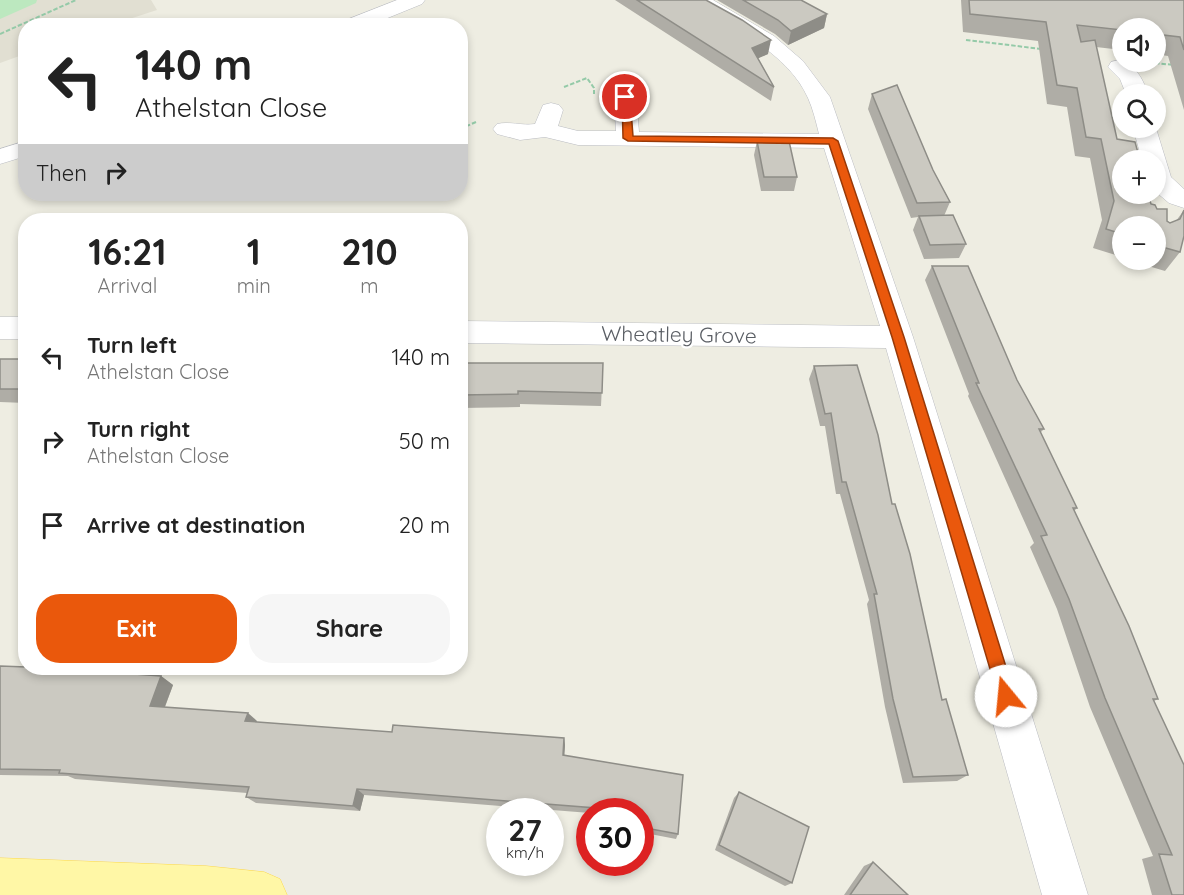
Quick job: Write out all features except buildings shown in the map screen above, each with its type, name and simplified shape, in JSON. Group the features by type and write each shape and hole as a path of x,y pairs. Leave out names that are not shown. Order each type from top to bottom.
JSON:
{"main road":[{"path":"0,881 206,889 264,895"}],"street":[{"path":"369,18 415,0"},
{"path":"699,0 765,39 799,67 819,97 898,337 1065,895"},
{"path":"625,97 628,138"},
{"path":"505,129 520,133 548,120 578,138 833,141"},
{"path":"0,157 18,151"},
{"path":"0,328 18,328"},
{"name":"Wheatley Grove","path":"468,332 898,337"}],"path":[{"path":"36,18 76,0"},
{"path":"0,34 18,26"},
{"path":"966,40 1045,49"},
{"path":"1166,64 1184,66"}],"shaded area":[{"path":"0,0 151,0 157,10 132,18 18,18 18,57 0,63"}],"green space":[{"path":"0,0 37,0 36,3 0,19"}],"route":[{"path":"625,97 628,138 833,141 898,337 1006,696"}]}
